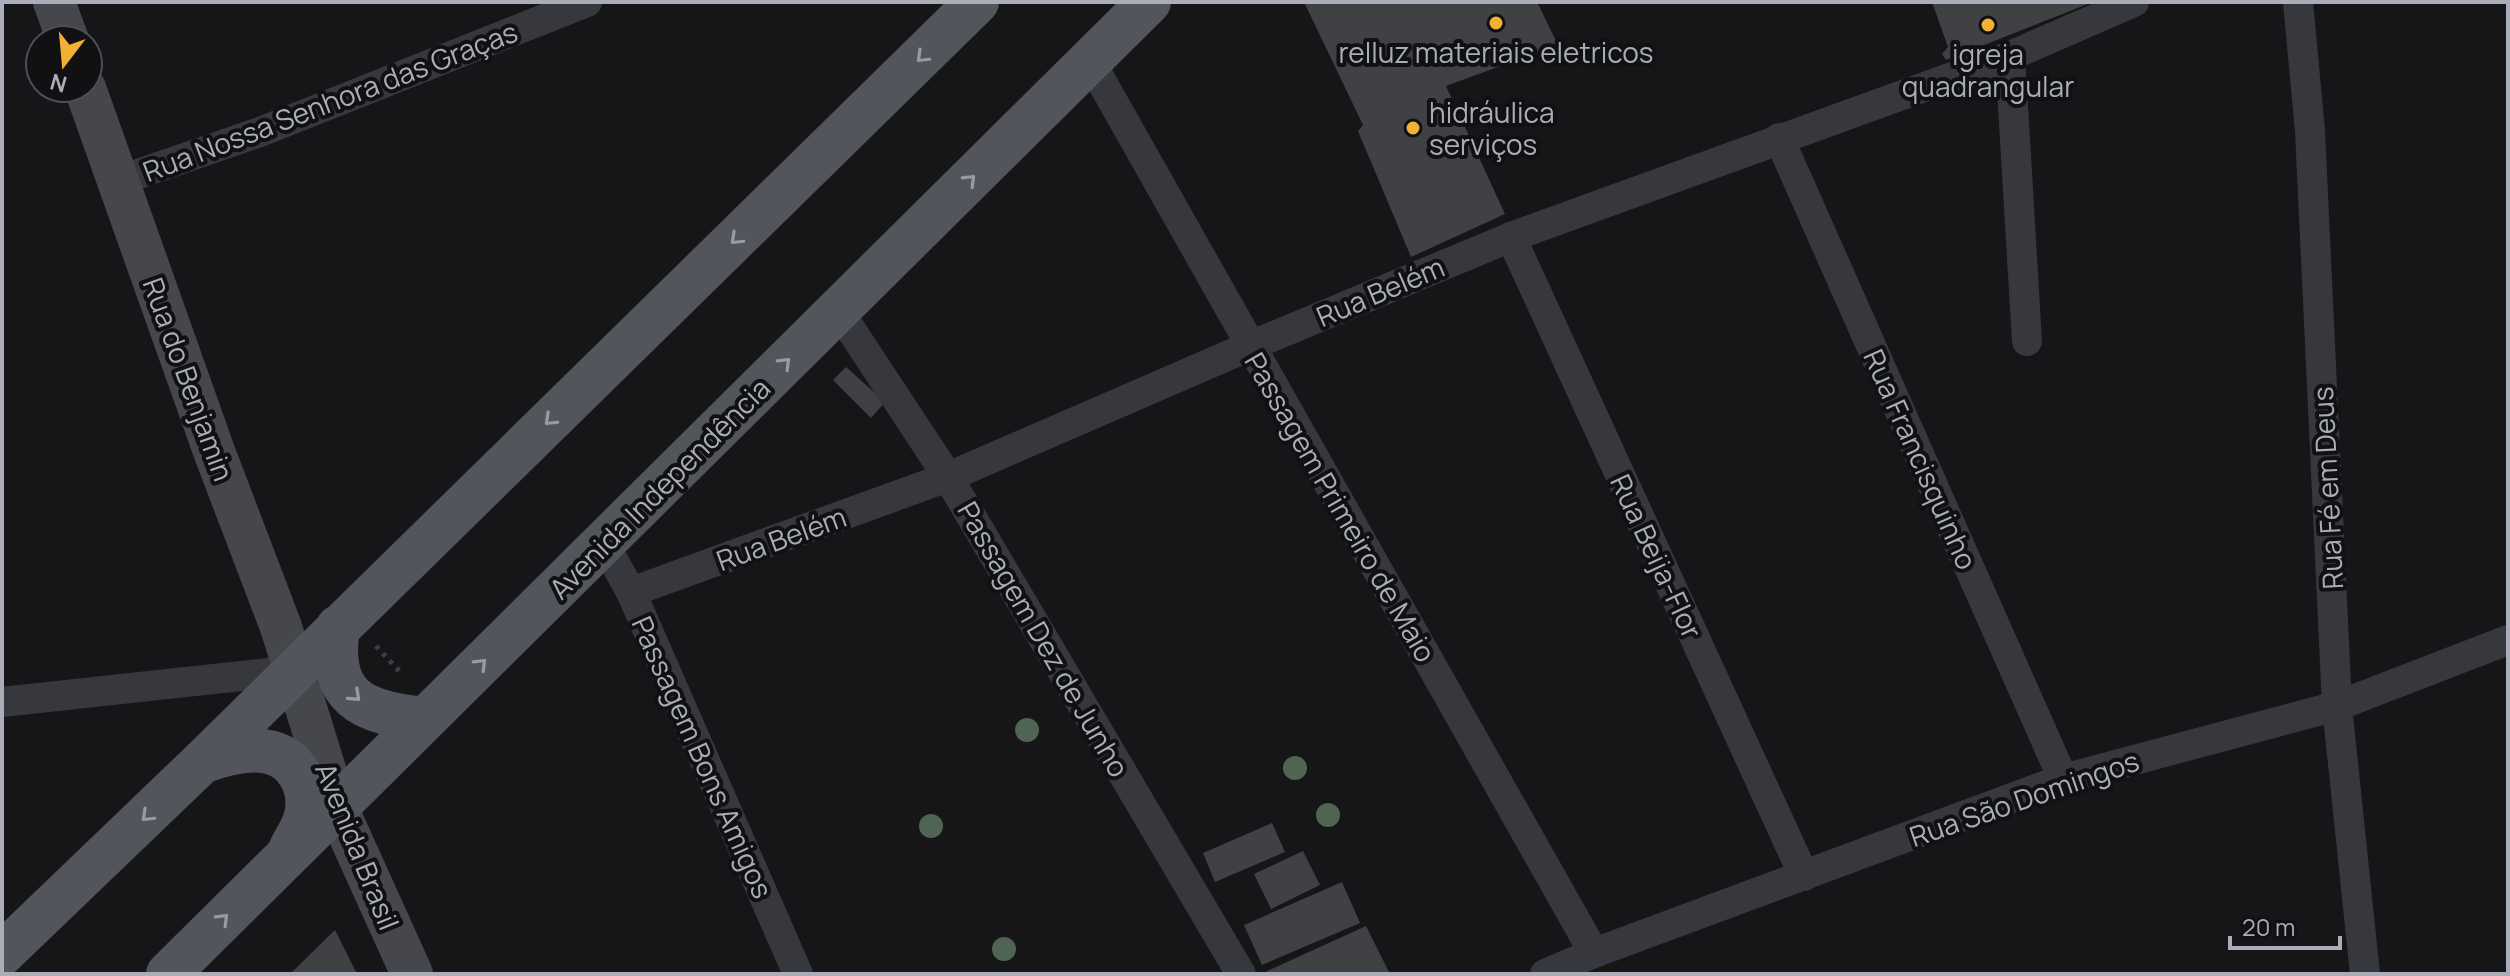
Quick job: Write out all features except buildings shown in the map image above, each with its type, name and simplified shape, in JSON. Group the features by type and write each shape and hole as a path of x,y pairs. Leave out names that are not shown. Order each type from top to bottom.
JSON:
{"main road":[{"path":"54,2 62,24"},
{"path":"2,954 977,2"},
{"name":"Avenida Independência","path":"168,974 1149,2"},
{"name":"Rua do Benjamin","path":"91,104 296,670"},
{"path":"343,622 335,652 339,675 347,690 369,709 391,716 430,714"},
{"name":"Avenida Brasil","path":"296,670 337,808 412,974"},
{"path":"202,762 227,753 253,750 275,753 295,766 307,790 306,816 286,859"}],"street":[{"name":"Rua Nossa Senhora das Graças","path":"118,181 260,132 587,2"},
{"name":"Rua Belém","path":"631,592 948,477 1511,237 2010,56 2134,2"},
{"name":"Rua Fé em Deus","path":"2298,2 2310,131 2337,706 2365,974"},
{"path":"2010,56 2027,341"},
{"name":"Passagem Primeiro de Maio","path":"1090,61 1594,953"},
{"name":"Rua Francisquinho","path":"1779,138 2063,779"},
{"name":"Rua Beija-Flor","path":"1511,237 1804,876"},
{"name":"Passagem Dez de Junho","path":"838,310 948,477 1241,974"},
{"name":"Passagem Bons Amigos","path":"603,542 631,592 798,974"},
{"name":"Rua São Domingos","path":"1545,974 2063,779 2337,706 2508,640"},
{"path":"2,702 296,670"}],"path":[{"path":"343,622 430,714"}],"place":[{"name":"relluz materiais eletricos","path":"1496,23"},
{"name":"igreja quadrangular","path":"1988,25"},
{"name":"hidráulica serviços","path":"1413,128"}]}
